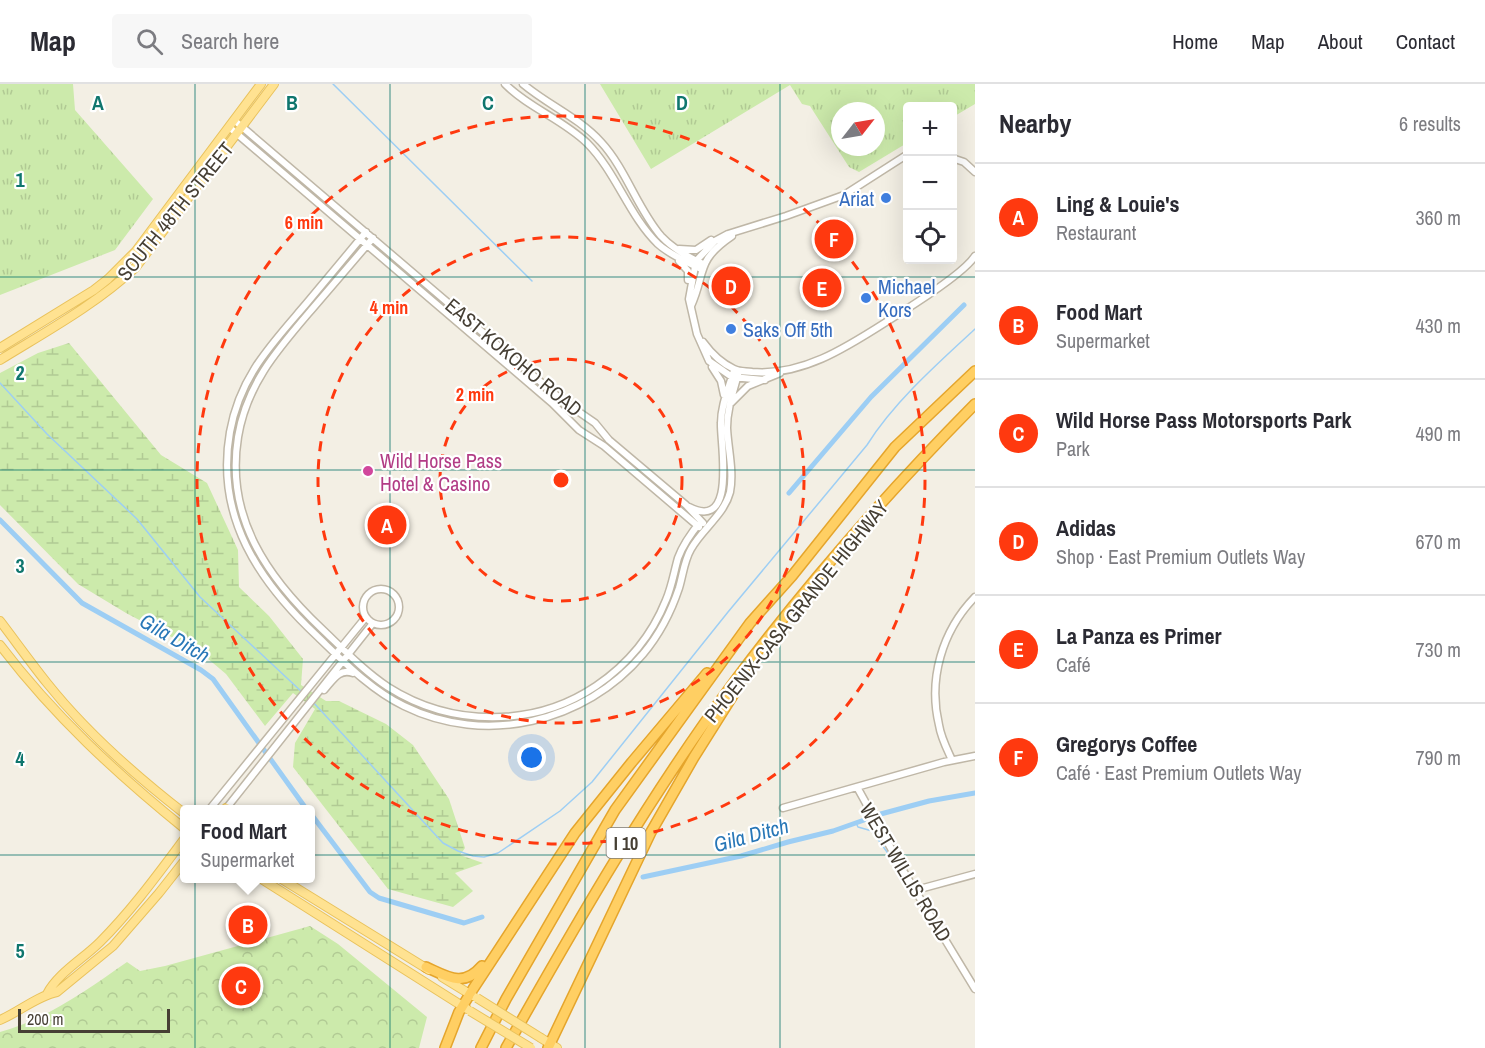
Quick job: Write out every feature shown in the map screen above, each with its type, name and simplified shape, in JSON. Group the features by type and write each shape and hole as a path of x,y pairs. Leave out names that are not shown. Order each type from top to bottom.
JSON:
{"highway":[{"path":"944,400 975,363"},
{"name":"I 10","path":"944,400 975,371"},
{"name":"PHOENIX-CASA GRANDE HIGHWAY","path":"481,1048 506,999 615,810 750,623 792,576 896,447 944,400"},
{"name":"PHOENIX-CASA GRANDE HIGHWAY","path":"506,1048 571,933 674,767 737,677 860,527 975,404"},
{"path":"426,967 450,978 469,978 480,969 501,943 575,833 750,623"},
{"path":"552,1047 651,832 761,649"},
{"path":"445,1048 501,943"}],"main road":[{"name":"SOUTH 48TH STREET","path":"0,348 84,297 108,279 136,251 261,84"},
{"name":"SOUTH 48TH STREET","path":"0,360 90,305 136,267 274,84"},
{"path":"0,621 49,685 90,730 180,810"},
{"path":"0,645 39,693 86,742 180,825"},
{"path":"47,994 52,985 99,943 145,892 180,845"},
{"path":"0,1020 47,994 57,993 107,951 180,866"},
{"path":"266,883 531,1048"},
{"path":"287,883 541,1038 552,1047"},
{"path":"145,892 154,899"},
{"path":"99,943 107,951"}],"street":[{"path":"505,84 520,97 564,123 589,144 603,161 654,240 686,268 689,275 688,285 697,334 721,381 724,400 721,423 724,474 722,494 719,501 705,510 686,505"},
{"path":"523,84 570,115 603,144 661,235 674,248 699,265"},
{"path":"564,123 570,115"},
{"name":"EAST KOKOHO ROAD","path":"232,123 361,239 557,407 579,430 600,444 706,530"},
{"name":"EAST KOKOHO ROAD","path":"239,130 366,232 570,406 595,423 606,437 686,505 699,523"},
{"path":"674,248 696,250 718,236 844,195 905,156"},
{"path":"957,160 964,162 975,172"},
{"path":"691,306 699,265 740,230"},
{"path":"366,232 261,357 244,386 232,423 227,457 228,486 237,526 254,563 278,596 357,674 381,693 405,707 459,723 493,726 522,723 574,708 598,694 632,666 659,631 672,606 690,551 727,502 730,487 728,416 734,378"},
{"path":"690,292 699,265 715,241 728,234"},
{"path":"373,238 269,360 243,413 235,458 244,522 260,557 300,608 348,654 387,686 409,699 434,708 460,715 493,718 522,716 547,710 595,686 626,660 654,626 666,601 683,545 699,523"},
{"path":"667,251 699,265"},
{"path":"728,416 730,404 748,386 811,364 865,336 930,294 975,256"},
{"path":"697,334 720,361 737,370 762,373 783,372"},
{"path":"506,363 512,356"},
{"path":"709,361 734,378 765,380"},
{"path":"724,400 737,370"},
{"path":"600,444 606,437"},
{"path":"273,588 279,584"},
{"path":"384,589 394,595 399,606 395,618 385,625 373,623 366,617 364,602 372,592 384,589"},
{"path":"278,596 285,590"},
{"path":"952,760 938,724 936,700 938,663 959,615 975,597"},
{"path":"213,805 366,617"},
{"path":"229,805 373,623"},
{"path":"626,660 632,666"},
{"path":"315,696 342,672 357,674"},
{"path":"476,725 477,716"},
{"path":"783,808 952,760 975,756"},
{"name":"WEST WILLIS ROAD","path":"856,787 975,988"},
{"path":"916,890 975,874"}],"green space":[{"path":"0,84 73,84 75,110 153,199 115,250 0,295"},
{"path":"600,84 975,84 975,104 957,115 957,102 903,102 903,145 859,172 849,167 842,156 885,156 885,102 831,102 831,139 810,106 802,104 790,85 651,169"},
{"path":"69,343 161,455 207,483 238,550 239,587 269,616 303,659 301,685 326,701 339,701 386,724 413,745 449,799 465,848 460,855 483,863 455,873 473,891 453,907 388,889 293,767 295,743 315,709 293,693 265,726 226,674 200,652 126,613 78,584 0,505 0,373 38,353"},
{"path":"310,926 338,944 427,1017 419,1048 0,1048 0,1032 50,1012 127,962 140,971"}],"waterway":[{"path":"333,84 532,281"},
{"path":"789,493 871,397 964,305"},
{"path":"313,702 443,843 473,856 484,857 498,853 560,811 592,782 890,414 917,384 975,329"},
{"path":"0,383 47,434 137,519 200,597 303,693"},
{"name":"Gila Ditch","path":"0,520 82,603 213,679 303,805"},
{"name":"Gila Ditch","path":"877,815 929,801 975,793"},
{"name":"Gila Ditch","path":"315,819 370,892 379,898 464,923 482,917"},
{"name":"Gila Ditch","path":"643,877 741,856 833,831 867,819"},
{"path":"856,823 858,827 872,831 892,859"}],"place":[{"name":"Ariat","path":"886,198"},
{"name":"Gregorys Coffee","path":"834,239"},
{"name":"Adidas","path":"731,286"},
{"name":"La Panza es Primer","path":"822,288"},
{"name":"Michael Kors","path":"866,298"},
{"name":"Saks Off 5th","path":"731,329"},
{"name":"Wild Horse Pass Hotel & Casino","path":"368,471"},
{"name":"Ling & Louie's","path":"387,525"},
{"name":"Food Mart","path":"248,925"},
{"name":"Wild Horse Pass Motorsports Park","path":"241,986"}]}
